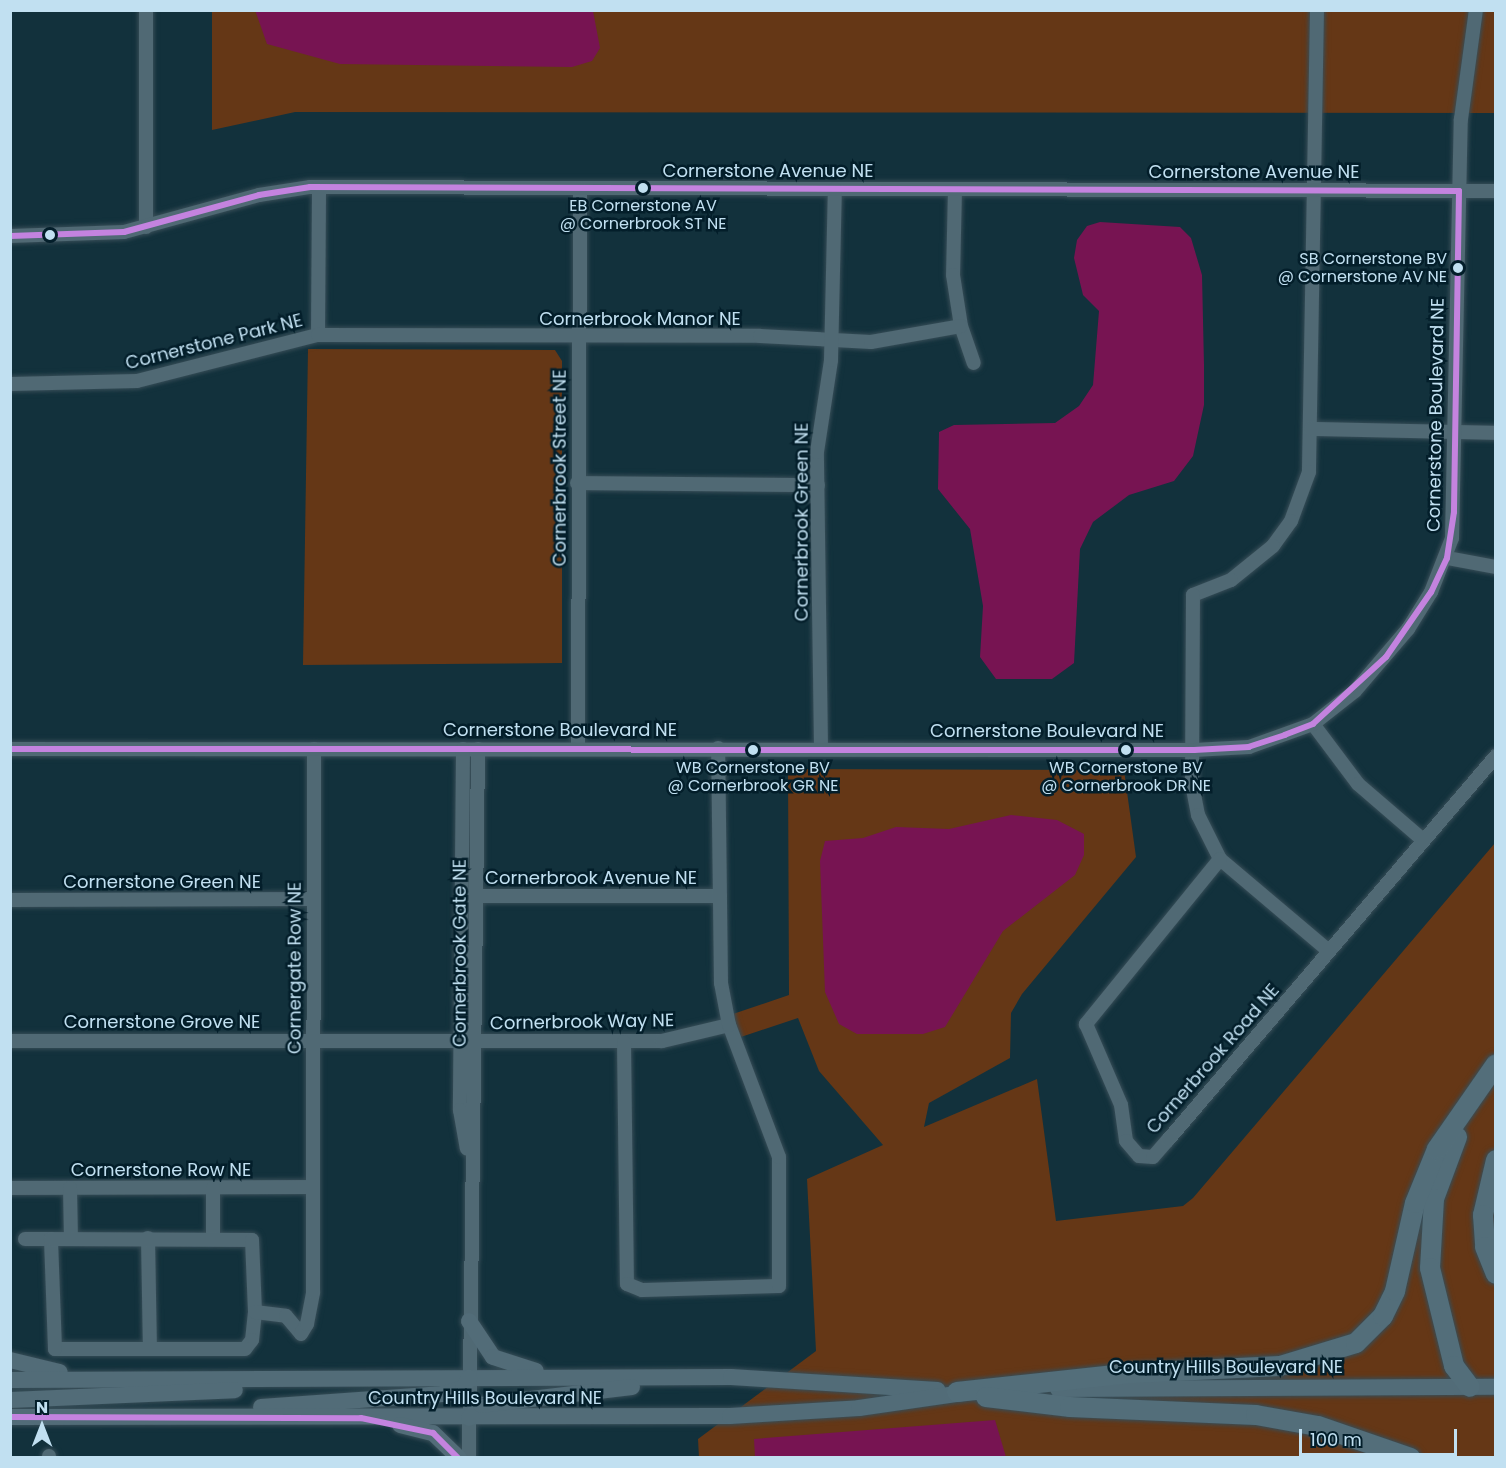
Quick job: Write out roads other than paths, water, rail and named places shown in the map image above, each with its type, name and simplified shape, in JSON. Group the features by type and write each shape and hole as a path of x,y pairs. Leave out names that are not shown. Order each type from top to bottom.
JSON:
{"highway":[{"path":"957,1392 1290,1364 1356,1342 1383,1316 1395,1291 1415,1203 1437,1149 1496,1064"},
{"path":"1470,1387 1454,1366 1435,1303 1430,1234 1448,1155 1496,1076"},
{"path":"1496,1160 1483,1215 1485,1246 1496,1274"},
{"path":"957,1392 1070,1407 1256,1415 1318,1426 1412,1458"}],"main road":[{"path":"469,1321 487,1352 501,1361 594,1378"},
{"path":"10,1360 102,1380"},
{"name":"Country Hills Boulevard NE","path":"10,1380 686,1377 814,1379 957,1392"},
{"path":"469,1418 481,1405 686,1377"},
{"path":"147,1415 443,1394 463,1388 469,1378"},
{"path":"10,1400 263,1389 340,1379"},
{"name":"Country Hills Boulevard NE","path":"10,1417 147,1415 469,1418 803,1412 957,1392 1242,1385 1496,1386"},
{"path":"361,1418 433,1433 459,1458"}],"street":[{"path":"146,10 146,227"},
{"path":"1317,10 1311,190 1309,472 1291,521 1254,565 1193,595 1194,750 1198,815 1220,859 1329,951"},
{"name":"Cornerstone Boulevard NE","path":"10,749 1194,750 1249,747 1313,724 1386,657 1431,592 1447,558 1456,432 1461,119 1476,10"},
{"path":"318,335 319,187"},
{"name":"Cornerstone Avenue NE","path":"10,236 74,237 146,227 259,195 319,187 1496,191"},
{"name":"Cornerbrook Street NE","path":"578,748 577,483 580,188"},
{"name":"Cornerbrook Green NE","path":"822,748 818,426 832,341 835,189"},
{"path":"955,189 952,246 961,326 974,363"},
{"name":"Cornerbrook Manor NE","path":"318,335 578,336 871,342 961,326"},
{"name":"Cornerstone Park NE","path":"10,384 137,381 318,335"},
{"path":"1311,429 1496,433"},
{"path":"577,483 818,485"},
{"path":"1447,558 1496,567"},
{"path":"1313,724 1358,784 1423,840"},
{"path":"624,1042 627,1284 642,1290 773,1289 782,1272 778,1156 729,1025 720,972 718,748"},
{"name":"Cornergate Row NE","path":"255,1312 286,1316 301,1334 313,1292 314,749"},
{"name":"Cornerbrook Gate NE","path":"463,749 462,896 470,1041 477,1112 469,1156 469,1458"},
{"name":"Cornerbrook Gate NE","path":"470,1041 478,896 478,749"},
{"name":"Cornerbrook Road NE","path":"1220,859 1086,1024 1113,1082 1133,1152 1153,1156 1496,756"},
{"name":"Cornerbrook Avenue NE","path":"462,896 720,896"},
{"name":"Cornerstone Green NE","path":"10,900 313,899"},
{"name":"Cornerbrook Way NE","path":"470,1041 624,1042 678,1039 729,1025"},
{"name":"Cornerstone Grove NE","path":"10,1041 470,1041"},
{"name":"Cornerstone Row NE","path":"10,1188 312,1187"},
{"path":"70,1188 71,1238"},
{"path":"213,1188 213,1237"},
{"path":"25,1239 213,1237 252,1240 255,1312 250,1346 245,1349 55,1349 51,1239"},
{"path":"148,1238 150,1349"}],"place":[{"name":"EB Cornerstone AV @ Cornerbrook ST NE","path":"643,188"},
{"name":"SB Cornerstone BV @ Cornerstone AV NE","path":"1458,268"},
{"name":"WB Cornerstone BV @ Cornerbrook GR NE","path":"753,750"},
{"name":"WB Cornerstone BV @ Cornerbrook DR NE","path":"1126,750"}]}
